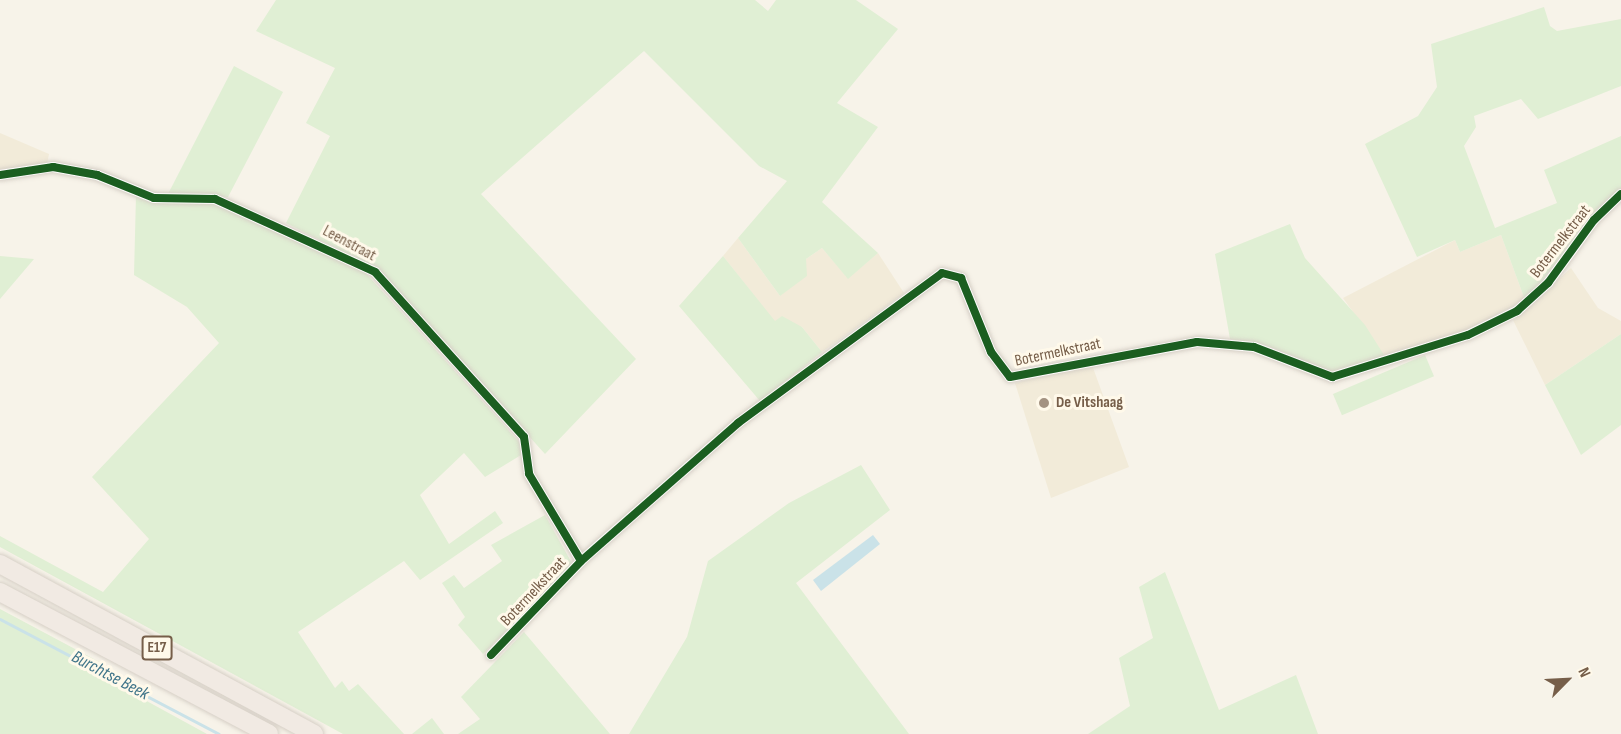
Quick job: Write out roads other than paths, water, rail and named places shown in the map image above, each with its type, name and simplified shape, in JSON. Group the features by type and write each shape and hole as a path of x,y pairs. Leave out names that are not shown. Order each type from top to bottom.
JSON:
{"highway":[{"name":"E17","path":"0,564 314,734"},
{"name":"E17","path":"0,592 269,734"}],"street":[{"name":"Leenstraat","path":"0,176 53,167 97,176 154,198 215,199 375,272 524,437 529,474 581,561"},
{"name":"Botermelkstraat","path":"491,655 581,561 738,423 942,273 961,278 991,352 1010,377 1197,342 1254,348 1332,377 1468,334 1517,311 1548,283 1594,220 1621,194"}],"water":[{"path":"873,535 880,544 821,591 813,580"}],"waterway":[{"name":"Burchtse Beek","path":"0,619 219,734"}],"place":[{"name":"De Vitshaag","path":"1044,403"}]}
